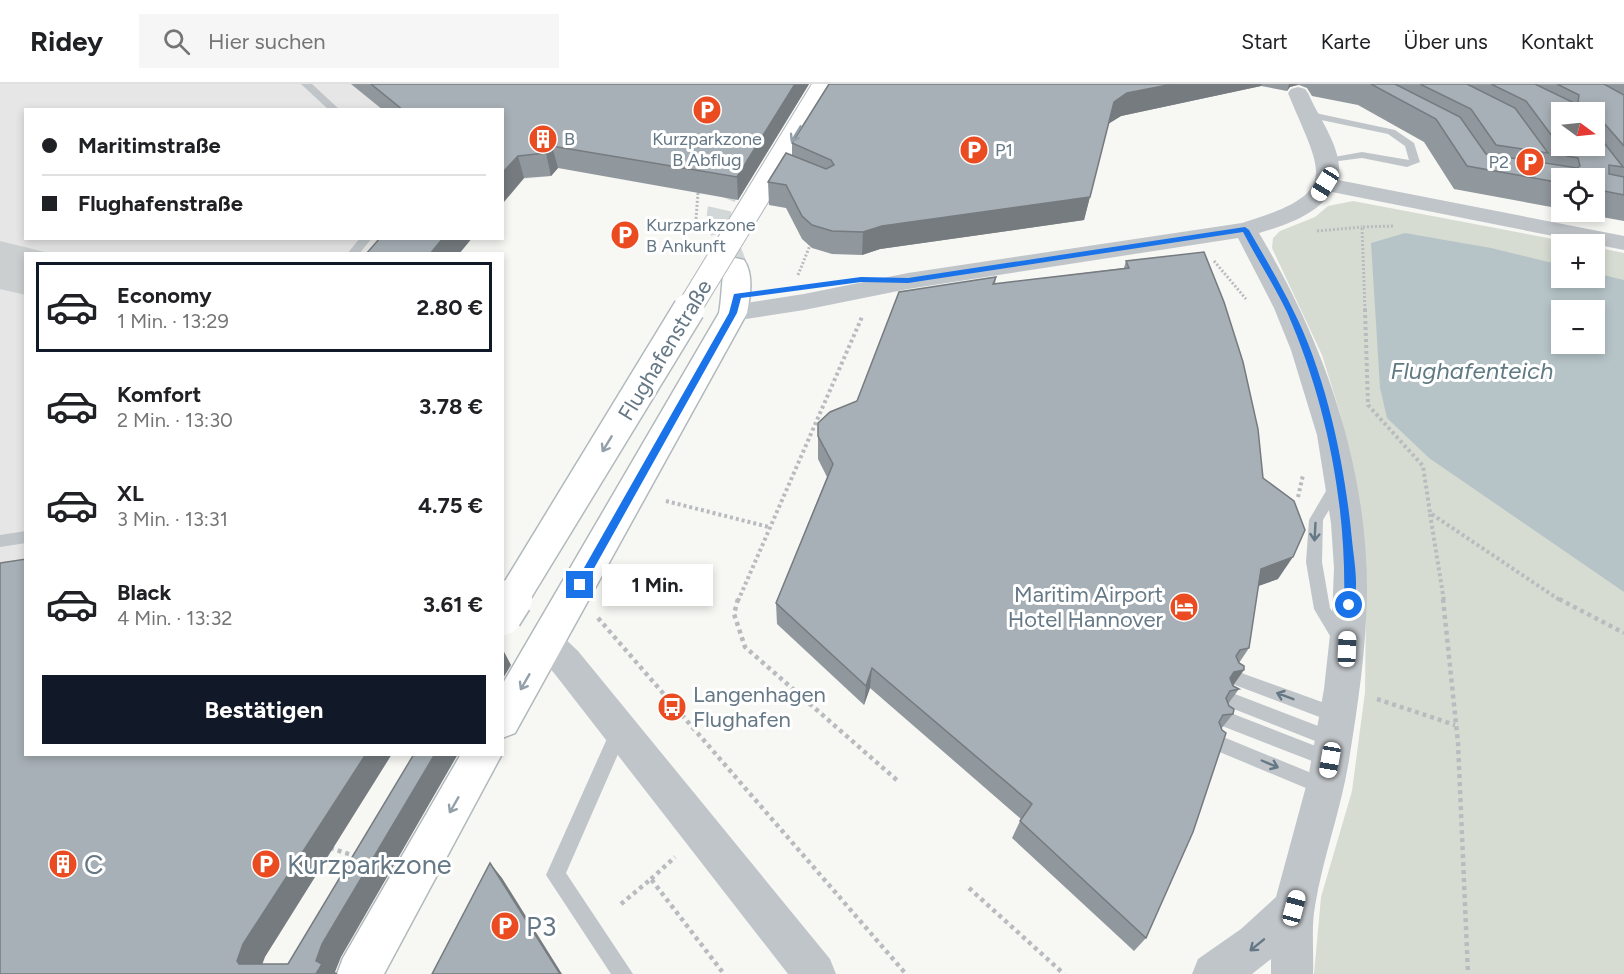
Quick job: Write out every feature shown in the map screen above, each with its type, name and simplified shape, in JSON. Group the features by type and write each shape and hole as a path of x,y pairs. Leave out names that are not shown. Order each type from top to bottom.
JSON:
{"main road":[{"name":"Flughafenstraße","path":"504,612 783,166 826,84"},
{"name":"Flughafenstraße","path":"504,718 547,643 735,291"},
{"path":"359,974 482,756"}],"street":[{"path":"735,291 804,303 908,280 1245,230 1279,220 1302,208 1318,196 1329,173 1327,161 1302,104"},
{"path":"1325,184 1624,243"},
{"path":"1245,230 1290,312 1307,352 1328,423 1340,481 1350,567 1347,649 1334,738 1294,908 1292,974"},
{"path":"547,643 620,729 815,974"},
{"path":"1213,974 1239,960 1265,938 1294,908"}],"lane":[{"path":"306,84 333,108"},
{"path":"1302,104 1391,132 1410,145 1415,162 1407,164 1362,155 1327,161"},
{"path":"354,252 365,240"},
{"path":"0,542 24,537"},
{"path":"1233,676 1334,738"},
{"path":"1227,699 1334,738"},
{"path":"1223,718 1334,738"},
{"path":"620,729 555,875 623,974"},
{"path":"1216,742 1334,738"}],"path":[{"path":"698,193 696,219 700,231"},
{"path":"1402,225 1362,227 1368,405 1423,466 1443,586 1465,853 1468,974"},
{"path":"796,278 812,239"},
{"path":"1211,258 1247,301"},
{"path":"867,307 741,590 734,614 745,647 898,782"},
{"path":"1297,502 1304,473"},
{"path":"656,498 769,527"},
{"path":"1430,513 1572,608 1624,633"},
{"path":"593,612 906,974"},
{"path":"1334,738 1455,726"},
{"path":"321,845 355,856"},
{"path":"621,904 679,854"},
{"path":"651,879 724,974"},
{"path":"969,888 1064,974"}],"shaded area":[{"path":"0,84 630,84 551,176 524,179 504,203 504,108 24,108 24,240 471,240 461,252 24,252 26,756 0,974"},
{"path":"1353,201 1551,239 1551,288 1605,288 1605,249 1624,253 1624,974 1314,974 1321,897 1352,791 1365,692 1366,608 1354,473 1340,413 1322,355 1272,248 1273,238 1280,231 1315,217 1328,206"}],"water":[{"name":"Flughafenteich","path":"1405,233 1491,248 1551,263 1551,288 1605,288 1605,275 1624,280 1624,592 1429,458 1387,418 1380,388 1371,243"}],"building":[{"path":"371,84 795,84 737,177 552,146 546,153 518,156 504,171 504,108 401,108"},
{"name":"P1","path":"829,84 1173,84 1127,93 1114,102 1090,197 882,226 863,232 832,231 812,225 802,216 786,185 768,182 786,153 826,169 834,165 831,160 792,143"},
{"path":"1371,84 1395,84 1460,117 1486,154 1577,168 1551,168 1551,181 1467,166 1436,119"},
{"path":"1420,84 1467,84 1515,108 1548,153 1496,145 1471,109"},
{"path":"1491,84 1535,84 1572,102 1551,102 1551,135 1526,101"},
{"path":"1557,84 1604,84 1624,95 1624,146 1605,124 1605,102 1578,102 1579,95"},
{"path":"1605,144 1623,167 1609,165 1609,174 1624,177 1624,195 1605,191 1605,168 1577,168 1580,166 1578,158 1567,156 1605,156"},
{"path":"378,240 441,240 432,252 368,252"},
{"name":"Maritim Airport Hotel Hannover","path":"1204,252 1224,302 1243,362 1258,429 1263,478 1294,501 1305,530 1293,557 1261,569 1249,648 1240,650 1236,656 1239,663 1244,666 1244,670 1234,672 1230,678 1233,686 1239,689 1230,691 1226,698 1229,706 1234,709 1233,714 1223,715 1219,722 1226,733 1193,832 1146,938 1020,821 1032,804 872,668 866,686 776,603 833,464 818,436 818,423 830,412 857,401 899,292 996,277 993,284 1129,268 1126,261"},
{"path":"24,559 24,756 365,756 243,944 237,961 239,964 288,964 413,756 434,756 322,944 316,961 322,964 316,974 0,974 0,563"},
{"name":"P3","path":"490,863 560,974 432,974"}],"taxiway":[{"path":"0,265 24,271"}],"tunnel":[{"path":"735,266 720,223 721,205 738,170 795,84"}],"place":[{"name":"Kurzparkzone B Abflug","path":"707,110"},
{"name":"B","path":"543,139"},
{"name":"P1","path":"974,150"},
{"name":"P2","path":"1530,162"},
{"name":"Kurzparkzone B Ankunft","path":"625,235"},
{"name":"Maritim Airport Hotel Hannover","path":"1184,607"},
{"name":"Langenhagen Flughafen","path":"672,707"},
{"name":"C","path":"63,864"},
{"name":"Kurzparkzone","path":"266,864"},
{"name":"P3","path":"505,926"}],"route":[{"path":"580,585 733,313 737,296 861,280 908,280 1245,230 1260,253 1290,312 1319,387 1335,454 1346,523 1350,567 1349,605"}]}
